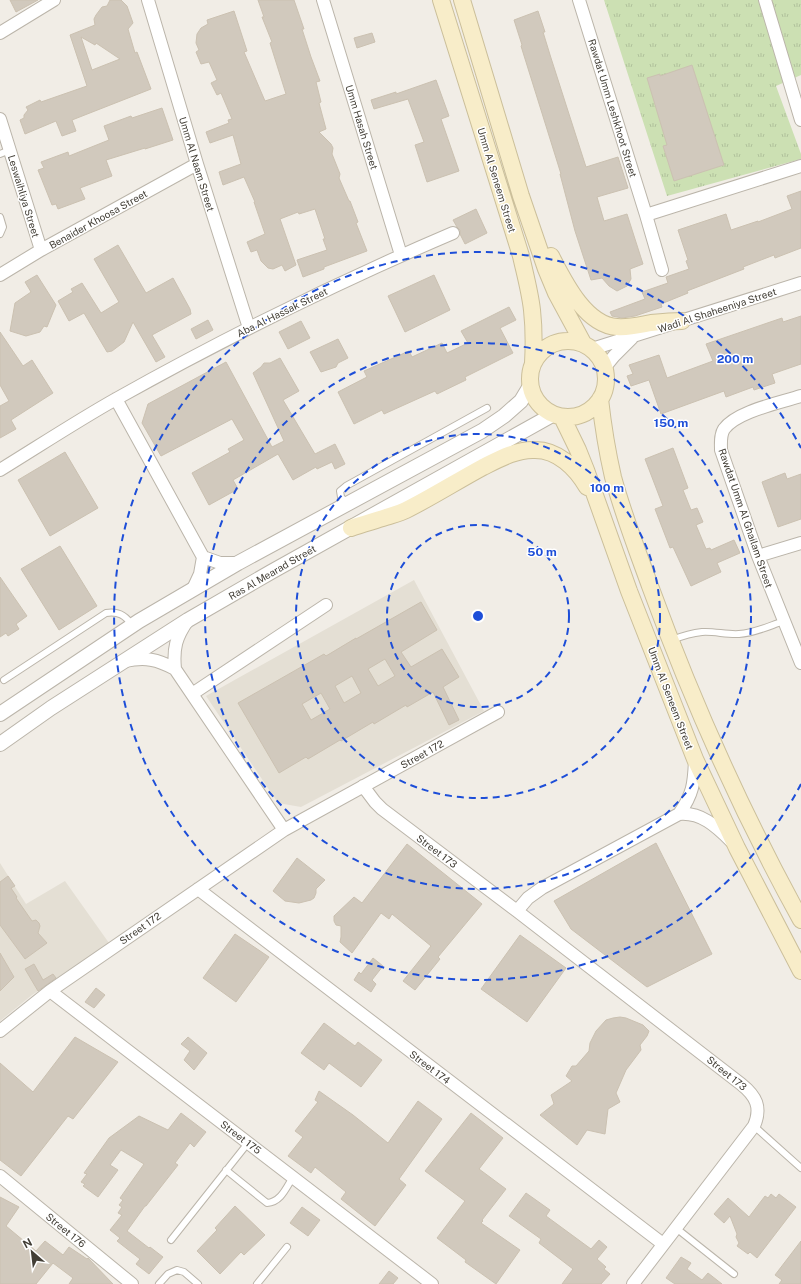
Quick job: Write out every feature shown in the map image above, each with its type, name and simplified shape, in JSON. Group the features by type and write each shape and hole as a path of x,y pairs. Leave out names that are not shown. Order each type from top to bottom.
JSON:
{"main road":[{"name":"Umm Al Seneem Street","path":"441,0 523,262 532,309 534,333 533,363"},
{"name":"Umm Al Seneem Street","path":"462,0 521,196 546,269 556,293 588,346"},
{"path":"521,196 569,289 588,312 597,320 606,325 616,327 630,327 652,323 682,321"},
{"path":"572,341 588,346 600,358 605,367 605,389 600,399 593,408 584,414 573,417 558,415 545,410 534,395 530,386 530,374 533,363 540,353 549,346 560,342 572,341"},
{"name":"Umm Al Seneem Street","path":"600,399 603,428 618,494 670,640 728,775 783,888 801,920"},
{"name":"Umm Al Seneem Street","path":"558,415 578,450 603,514 629,591 695,759 737,848 801,971"},
{"path":"351,528 404,511 495,461 516,452 528,450 547,451 560,457 572,467 583,479 603,514"}],"street":[{"path":"0,33 54,0"},
{"name":"Umm Al Naam Street","path":"148,0 197,164 249,328"},
{"name":"Umm Hasah Street","path":"323,0 401,255"},
{"name":"Rawdat Umm Leshkhoot Street","path":"579,0 662,270"},
{"path":"767,1 801,120"},
{"name":"Leswaihliya Street","path":"0,119 5,152 41,250"},
{"name":"Benaider Khoosa Street","path":"0,275 41,250 197,164"},
{"path":"646,216 801,166"},
{"name":"Aba Al Hassak Street","path":"0,470 116,399 249,328 401,255 453,233"},
{"name":"Wadi Al Shaheeniya Street","path":"588,346 633,337 801,283"},
{"name":"Wadi Al Shaheeniya Street","path":"605,367 633,337"},
{"path":"0,714 132,626 193,589 238,563 482,431 504,416 520,401 530,386"},
{"name":"Rawdat Umm Al Ghailam Street","path":"801,396 743,414 731,421 723,430 720,440 721,450 758,556 801,663"},
{"path":"116,399 202,557 200,574 193,589"},
{"name":"Ras Al Mearad Street","path":"0,744 51,708 188,620 271,572 558,415"},
{"path":"758,556 801,543"},
{"path":"202,557 220,563 238,563"},
{"path":"192,694 326,605"},
{"path":"174,669 176,643 188,620"},
{"path":"124,661 150,659 163,662 174,669 284,830"},
{"name":"Street 172","path":"0,1031 50,991 284,830 498,712"},
{"path":"679,814 691,795 695,759"},
{"name":"Street 173","path":"363,786 374,802 382,809 748,1089 753,1095 758,1111 754,1126 633,1284"},
{"path":"517,911 528,898 542,888 679,814 692,814 707,820 722,832 737,848"},
{"path":"783,888 794,897 801,900"},
{"name":"Street 174","path":"198,889 663,1244"},
{"name":"Street 175","path":"50,991 432,1284"},
{"name":"Street 176","path":"0,1176 132,1284"}],"lane":[{"path":"0,217 3,227 0,234"},
{"path":"348,504 341,497 340,491 346,486 487,408"},
{"path":"4,680 106,613 113,612 125,616 132,626"},
{"path":"670,640 684,635 702,632 730,634 747,633 784,621"},
{"path":"754,1126 801,1168"},
{"path":"171,1240 248,1143"},
{"path":"226,1170 267,1203 279,1199 293,1178"},
{"path":"676,1228 734,1274"},
{"path":"257,1284 287,1247"},
{"path":"159,1284 168,1274 177,1270 184,1272 198,1284"}],"shaded area":[{"path":"414,580 484,711 301,807 278,803 206,696"},
{"path":"0,863 26,904 65,881 109,943 32,995 0,1021"}],"green space":[{"path":"604,0 801,0 801,75 776,86 801,154 801,159 667,196"}],"building":[{"path":"10,0 38,0 16,12"},
{"path":"110,0 121,0 127,6 133,23 128,29 135,53 137,52 151,89 72,120 76,131 62,136 56,121 25,134 20,120 24,118 24,115 28,110 26,107 40,100 41,102 87,86 70,35 95,25 94,19 96,15 102,7 107,6","holes":["81,37 95,45 96,43 120,59 92,70"]},
{"path":"258,0 294,0 304,29 302,29 320,81 316,82 321,102 319,103 326,129 319,132 333,148 332,154 340,174 339,178 350,201 358,222 356,223 367,251 324,267 324,269 303,277 297,260 327,250 315,209 299,214 298,212 280,219 296,265 285,271 282,265 273,269 268,268 261,261 257,250 251,252 247,242 265,234 255,202 244,177 223,185 219,172 241,164 233,135 210,143 206,132 229,123 228,120 232,119 221,93 217,95 211,83 217,80 209,62 201,64 196,52 199,50 196,43 197,34 201,28 208,24 207,20 234,11 247,51 244,52 265,101 286,94 270,43 272,42 262,17 264,17"},
{"path":"538,11 551,58 586,167 618,157 628,188 597,197 604,221 627,214 643,264 630,269 631,279 627,286 617,291 609,286 602,278 591,280 575,231 561,174 521,46 522,45 514,20"},
{"path":"372,33 375,42 357,48 354,38"},
{"path":"692,65 724,165 674,181 663,146 667,145 647,78 660,74 660,76"},
{"path":"436,80 449,116 441,119 459,171 427,182 415,145 424,142 408,99 374,109 371,100 396,92 396,94"},
{"path":"162,108 173,140 106,160 112,176 80,188 85,199 58,209 56,204 52,205 38,170 44,168 41,162 68,152 69,156 109,140 104,126 131,116 132,118"},
{"path":"801,191 801,248 775,258 774,255 743,267 744,269 687,291 688,293 661,304 662,307 635,316 622,318 612,316 610,312 645,299 642,292 668,283 666,277 689,269 686,261 688,260 678,230 726,214 731,230 758,222 792,209 787,196"},
{"path":"476,209 487,233 465,244 460,234 460,230 453,220"},
{"path":"118,245 146,293 173,278 190,309 191,314 152,335 165,357 156,362 133,322 124,342 112,351 107,352 84,313 69,321 58,301 73,292 71,289 82,283 101,313 119,302 94,259"},
{"path":"37,275 56,305 47,327 44,326 40,332 26,336 10,331 15,303 31,292 25,282"},
{"path":"434,275 450,310 405,332 388,296"},
{"path":"509,307 516,320 500,328 513,353 465,377 466,380 437,394 435,391 384,414 382,410 354,424 338,392 367,377 364,371 409,351 412,357 442,343 447,353 468,343 461,331"},
{"path":"801,316 801,364 772,374 775,383 754,390 753,387 726,397 724,391 661,414 649,380 631,386 627,376 633,374 629,365 659,355 667,378 713,361 706,344 782,318 783,322"},
{"path":"208,320 213,330 196,339 191,329"},
{"path":"301,321 310,338 288,349 279,332"},
{"path":"0,332 23,366 32,360 53,393 11,420 16,429 0,438 0,406 9,401 0,385"},
{"path":"338,339 348,358 338,363 336,367 321,372 310,352"},
{"path":"280,358 299,391 283,400 315,454 335,444 345,464 335,469 332,462 317,469 316,467 293,480 278,454 233,480 238,489 209,505 192,473 230,452 228,449 244,440 232,419 161,456 142,423 148,404 226,362 272,447 284,441 253,373 264,363 270,363"},
{"path":"673,448 688,488 683,490 691,510 697,508 703,522 696,525 706,549 710,548 711,550 734,540 740,553 717,563 721,572 691,586 673,547 670,548 655,509 663,506 645,459"},
{"path":"65,452 98,508 50,536 18,480"},
{"path":"785,473 787,479 801,474 801,519 778,527 762,482"},
{"path":"60,546 97,606 59,630 21,569"},
{"path":"0,577 27,616 16,624 19,629 8,636 6,633 0,637"},
{"path":"421,602 437,630 401,652 411,667 442,649 459,677 443,687 459,720 449,725 433,692 407,707 406,705 374,724 373,722 308,759 306,757 279,773 238,703 324,654 326,656","holes":["385,659 395,676 378,686 368,669","352,676 361,693 344,703 335,686","321,693 330,709 311,720 302,704"]},
{"path":"656,843 712,954 647,987 571,929 554,901"},
{"path":"407,844 482,904 438,957 440,959 415,990 403,981 431,946 392,914 389,919 381,913 352,953 340,942 341,926 336,925 334,921 334,916 354,897 362,903"},
{"path":"297,858 325,880 316,889 314,898 299,903 285,901 273,891"},
{"path":"8,876 15,886 11,888 17,897 16,898 32,921 36,920 39,923 40,926 38,933 47,943 25,959 0,925 0,882"},
{"path":"235,934 269,957 236,1002 203,978"},
{"path":"520,935 566,968 527,1022 481,989"},
{"path":"0,953 14,977 0,991"},
{"path":"373,958 383,966 372,980 376,984 371,992 354,980 359,972 361,974"},
{"path":"34,964 43,980 53,974 56,978 38,991 25,969"},
{"path":"96,988 105,995 94,1008 85,1002"},
{"path":"620,1017 643,1025 649,1031 640,1045 641,1050 626,1070 616,1093 620,1102 608,1109 605,1134 587,1130 577,1145 540,1115 554,1104 551,1095 572,1081 566,1076 572,1066 576,1066 589,1051 590,1043 596,1031 606,1020"},
{"path":"324,1023 355,1046 358,1042 382,1060 361,1087 329,1063 324,1070 301,1053"},
{"path":"75,1037 118,1062 73,1119 68,1116 21,1176 0,1160 0,1063 33,1092"},
{"path":"188,1037 207,1053 194,1070 184,1060 190,1051 181,1044"},
{"path":"319,1091 353,1115 388,1143 418,1101 442,1119 399,1179 406,1185 375,1226 341,1199 346,1192 315,1167 311,1173 288,1156 303,1137 295,1131 318,1102 315,1100"},
{"path":"181,1113 206,1132 194,1147 190,1143 175,1163 178,1165 127,1231 163,1257 149,1274 136,1264 140,1259 117,1241 120,1238 110,1230 122,1215 118,1213 122,1207 119,1205 123,1200 120,1198 144,1164 121,1150 110,1165 118,1170 98,1197 83,1186 85,1184 81,1182 87,1174 84,1173 109,1138 139,1116 168,1130"},
{"path":"471,1113 503,1138 479,1169 506,1189 481,1223 520,1250 496,1284 465,1262 466,1260 437,1238 465,1201 425,1171"},
{"path":"526,1193 550,1210 546,1216 591,1249 599,1240 607,1247 597,1259 606,1267 604,1269 610,1274 601,1284 562,1284 573,1269 539,1243 541,1239 509,1216"},
{"path":"771,1194 776,1198 779,1194 796,1207 757,1258 750,1252 748,1254 737,1246 739,1243 736,1237 737,1234 730,1216 724,1223 714,1214 728,1198 749,1217 765,1196 768,1198"},
{"path":"0,1197 19,1207 6,1226 36,1251 45,1241 63,1255 69,1247 87,1259 88,1258 113,1284 69,1284 73,1278 53,1263 36,1284 0,1284"},
{"path":"235,1206 265,1235 244,1255 241,1252 220,1274 197,1251 217,1230 215,1228"},
{"path":"302,1207 320,1220 308,1236 290,1223"},
{"path":"801,1241 801,1284 779,1284 782,1280 775,1275"},
{"path":"681,1257 691,1263 687,1269 702,1280 708,1273 722,1284 675,1284 666,1278"},
{"path":"389,1271 398,1278 393,1284 379,1284"}]}
